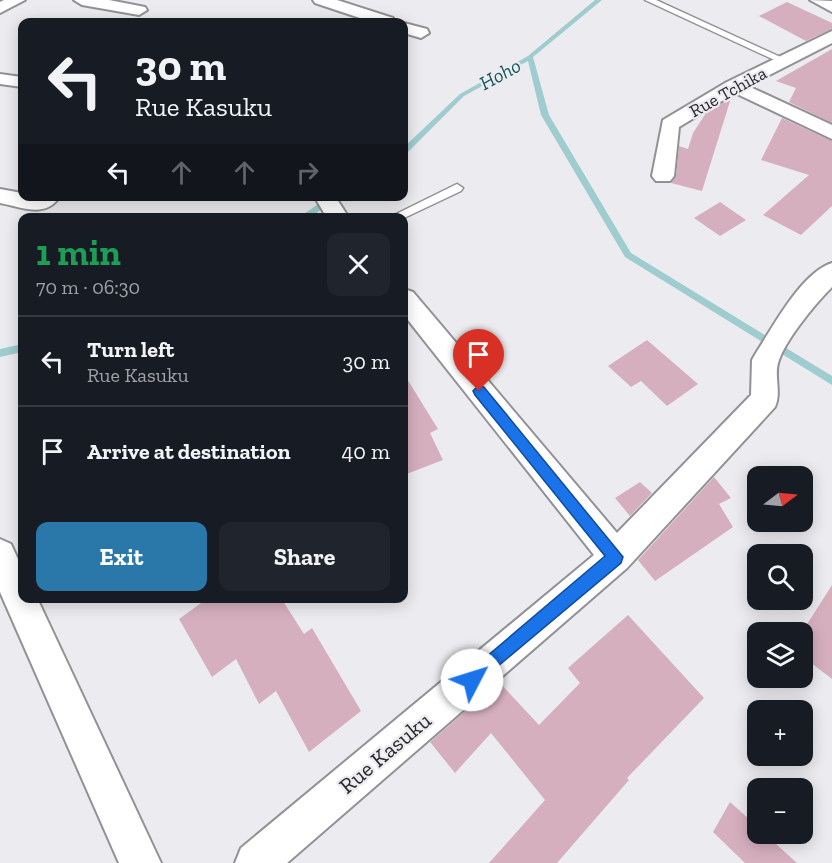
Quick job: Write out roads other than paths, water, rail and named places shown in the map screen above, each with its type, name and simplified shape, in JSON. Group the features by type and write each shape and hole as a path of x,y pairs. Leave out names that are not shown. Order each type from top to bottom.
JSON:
{"street":[{"path":"0,8 17,0"},
{"path":"82,0 139,10"},
{"path":"321,0 337,14 362,18"},
{"path":"818,0 832,7"},
{"path":"408,29 421,33"},
{"name":"Rue Tchika","path":"663,176 670,124 734,86 832,36"},
{"path":"0,79 18,81"},
{"path":"734,86 832,133"},
{"path":"0,196 18,200"},
{"path":"26,201 41,204 44,201"},
{"name":"Rue Kasuku","path":"256,863 616,557 765,399 771,349 804,300 832,272"},
{"path":"408,303 616,557"},
{"path":"0,555 18,595"},
{"path":"22,603 140,863"}],"lane":[{"path":"649,0 784,61"},
{"path":"404,213 457,188"}],"waterway":[{"name":"Hoho","path":"530,57 599,0"},
{"name":"Hoho","path":"408,147 462,95 530,57"},
{"path":"530,57 545,115 628,255 832,381"},
{"name":"Hoho","path":"310,213 329,201"},
{"name":"Hoho","path":"0,353 18,349"}]}
